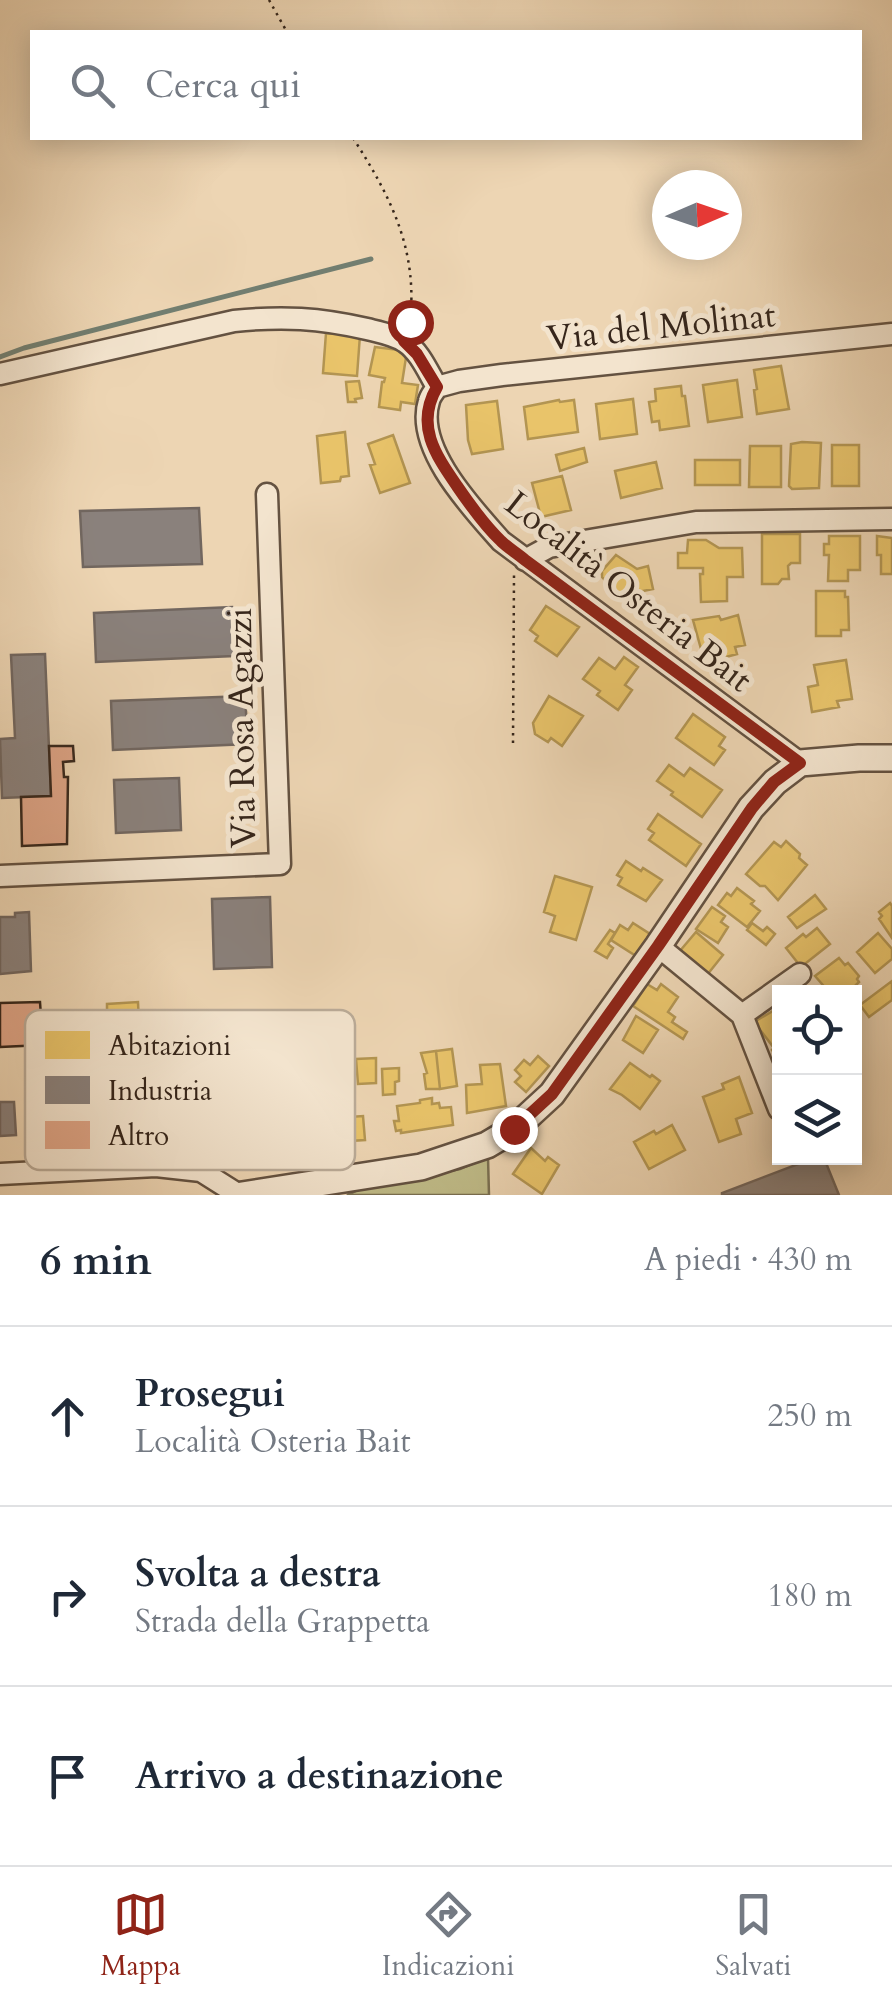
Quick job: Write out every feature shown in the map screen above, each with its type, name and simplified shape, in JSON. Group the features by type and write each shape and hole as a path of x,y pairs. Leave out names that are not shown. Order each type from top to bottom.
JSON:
{"street":[{"path":"0,374 234,321 274,316 312,318 404,341 437,387"},
{"name":"Via del Molinat","path":"437,387 459,381 892,334"},
{"name":"Località Osteria Bait","path":"437,387 428,402 428,428 434,452 471,507 501,541 800,763"},
{"name":"Via Rosa Agazzi","path":"0,876 280,864 267,494"},
{"path":"524,559 549,548 696,522 892,518"},
{"path":"201,1170 251,1194 337,1188 487,1146 514,1129 552,1094 774,782 800,763 892,758"},
{"path":"658,946 742,1014 772,1092"},
{"path":"742,1014 800,974"},
{"path":"0,1174 78,1170"}],"path":[{"path":"269,0 286,30"},
{"path":"354,140 393,208 411,265 413,292 404,341"},
{"path":"514,743 514,569 524,559"}],"shaded area":[{"path":"488,1157 489,1195 347,1195 460,1169"}],"building: Abitazioni":[{"path":"326,333 360,335 357,376 323,373"},
{"path":"375,347 407,351 402,383 418,385 415,404 401,402 400,410 379,407 385,378 369,375"},
{"path":"781,366 789,409 757,414 754,370"},
{"path":"737,380 742,417 708,422 703,385"},
{"path":"359,381 362,398 348,402 346,382"},
{"path":"681,386 689,426 660,430 659,421 652,422 649,402 656,401 655,389"},
{"path":"633,399 637,434 600,439 596,404"},
{"path":"574,400 578,432 528,439 524,407"},
{"path":"497,401 503,449 472,454 466,405"},
{"path":"345,432 349,476 321,483 317,436"},
{"path":"393,435 410,483 380,493 370,465 375,464 368,444"},
{"path":"821,443 819,488 789,486 791,444"},
{"path":"832,445 859,445 859,486 832,486"},
{"path":"750,446 781,446 781,487 749,487"},
{"path":"584,448 587,462 560,471 556,455"},
{"path":"695,460 740,460 740,485 695,485"},
{"path":"656,462 662,488 621,498 615,471"},
{"path":"562,476 571,510 541,517 532,483"},
{"path":"762,534 800,534 800,563 791,563 789,579 778,584 762,584"},
{"path":"829,536 860,536 860,570 848,570 848,581 828,581 829,555 824,555 824,544 829,544"},
{"path":"877,536 892,538 892,574 881,574"},
{"path":"688,540 706,540 719,548 742,548 743,577 727,577 727,601 701,602 703,568 678,568 678,553 687,553"},
{"path":"616,555 637,569 648,566 653,589 643,591 645,602 627,606 624,594 615,591 602,577 602,571"},
{"path":"816,591 845,591 849,630 841,630 841,636 816,636"},
{"path":"546,606 579,627 557,656 535,641 538,636 530,630"},
{"path":"738,615 745,645 735,647 737,654 711,661 708,647 701,649 693,620 719,616 721,620"},
{"path":"624,657 638,667 625,685 632,690 618,710 583,679 599,658 615,669"},
{"path":"846,660 852,699 837,701 839,707 812,712 808,687 818,685 814,665"},
{"path":"549,696 583,716 562,746 535,734 533,723"},
{"path":"693,714 725,737 719,746 725,750 714,765 676,738"},
{"path":"669,765 684,776 690,768 722,790 702,817 657,781"},
{"path":"658,814 701,844 686,866 649,840 654,833 648,829"},
{"path":"786,841 807,865 778,900 746,874 774,842 781,847"},
{"path":"626,861 662,880 646,901 618,885 622,878 617,875"},
{"path":"555,876 592,887 576,940 550,932 555,916 544,912"},
{"path":"737,888 760,911 747,927 718,905"},
{"path":"815,895 826,909 797,928 788,917"},
{"path":"890,903 892,938 879,919 879,912"},
{"path":"712,907 725,916 721,922 728,927 718,943 696,929"},
{"path":"633,923 650,934 636,956 611,940 620,925 628,930"},
{"path":"752,923 775,934 766,945 747,930"},
{"path":"817,928 830,944 801,967 786,948"},
{"path":"610,930 615,933 608,944 613,948 607,958 595,951"},
{"path":"696,932 723,955 707,975 679,952"},
{"path":"878,933 892,949 892,959 875,973 857,952"},
{"path":"839,958 859,976 859,982 823,985 815,976"},
{"path":"892,981 892,1000 869,1017 862,1004"},
{"path":"647,984 657,990 661,984 678,997 668,1012 675,1017 672,1022 687,1032 683,1039 633,1006"},
{"path":"138,1002 138,1010 107,1010 107,1004"},
{"path":"772,1012 772,1045 754,1022"},
{"path":"636,1016 658,1030 643,1053 623,1040"},
{"path":"452,1049 457,1086 440,1089 436,1051"},
{"path":"436,1051 440,1089 426,1089 427,1073 421,1053"},
{"path":"538,1056 549,1066 526,1092 515,1082 521,1076 515,1070 524,1060 530,1065"},
{"path":"376,1058 376,1083 358,1084 356,1059"},
{"path":"630,1063 660,1081 640,1109 610,1089"},
{"path":"500,1064 506,1106 467,1113 466,1085 482,1084 480,1065"},
{"path":"399,1068 395,1094 383,1095 382,1069"},
{"path":"739,1077 752,1113 736,1119 741,1134 719,1142 703,1097 724,1089 722,1084"},
{"path":"432,1098 432,1104 439,1103 440,1108 451,1107 453,1125 396,1131 397,1106"},
{"path":"363,1116 365,1140 355,1141 355,1117"},
{"path":"672,1125 685,1150 649,1169 634,1142"},
{"path":"531,1148 545,1161 548,1157 559,1165 542,1194 513,1174"}],"building: Industria":[{"path":"199,508 202,564 83,567 80,511"},
{"path":"232,607 234,656 96,662 94,613"},
{"path":"45,654 51,796 2,798 0,739 15,738 11,655"},
{"path":"245,696 248,744 113,750 111,701"},
{"path":"179,778 181,830 116,833 114,780"},
{"path":"270,897 272,967 214,969 212,899"},
{"path":"29,912 31,971 0,974 0,917"},
{"path":"0,1102 14,1102 16,1135 0,1136"},
{"path":"796,1165 827,1165 839,1195 722,1195"}],"building: Altro":[{"path":"49,746 73,746 74,761 63,762 64,777 68,777 67,844 22,846 21,797 51,796"},
{"path":"40,1002 41,1010 25,1010 25,1046 0,1047 0,1003"}],"waterway":[{"path":"0,357 371,259"}],"route":[{"path":"410,322 404,341 437,387 428,402 428,428 434,452 471,507 501,541 800,763 774,782 752,808 552,1094 514,1129"}]}
